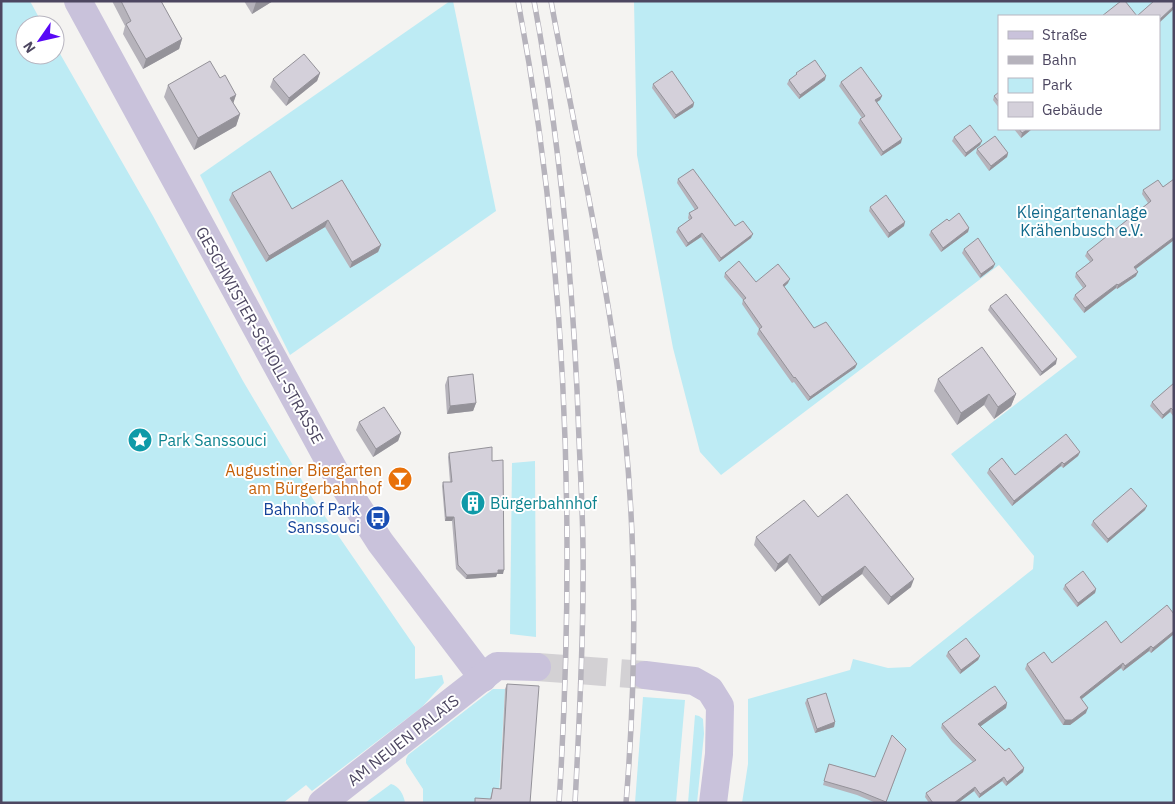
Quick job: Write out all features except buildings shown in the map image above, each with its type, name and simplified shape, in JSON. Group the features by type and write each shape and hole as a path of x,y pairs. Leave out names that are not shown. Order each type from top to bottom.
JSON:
{"street":[{"name":"GESCHWISTER-SCHOLL-STRASSE","path":"78,1 334,470 380,542 483,678"},
{"name":"AM NEUEN PALAIS","path":"322,803 497,666 537,667"},
{"path":"645,675 694,681 710,690 720,706 719,754 714,803"}],"green space":[{"name":"Park Sanssouci","path":"1,1 30,1 38,15 15,15 15,65 65,65 65,62 153,216 243,381 313,499 415,647 415,679 442,675 444,683 422,707 312,791 306,785 283,803 1,803"},
{"path":"450,1 453,1 496,211 290,355 200,175"},
{"name":"Kleingartenanlage Krähenbusch e.V.","path":"634,1 1174,1 1174,803 742,803 748,764 748,699 850,670 853,659 888,668 910,667 1033,569 1034,556 951,454 1077,357 999,265 721,475 700,452 673,348 637,155"},
{"path":"535,461 536,637 510,634 512,463"},
{"path":"493,689 505,689 499,794 489,803 423,803 423,789 406,763 408,755"},
{"path":"643,697 685,700 676,803 635,803"},
{"path":"695,715 703,719 704,734 697,803 688,803"},
{"path":"391,784 401,791 405,803 365,803"}],"tunnel":[{"path":"537,667 645,675"}],"railway":[{"path":"518,1 535,100 548,200 564,401 567,602 559,803"},
{"path":"534,1 559,165 570,274 577,384 582,510 583,609 575,803"},
{"path":"551,1 603,274 624,419 629,474 634,584 630,748 626,803"}],"place":[{"name":"Park Sanssouci","path":"140,440"},
{"name":"Augustiner Biergarten am Bürgerbahnhof","path":"400,479"},
{"name":"Bürgerbahnhof","path":"473,503"},
{"name":"Bahnhof Park Sanssouci","path":"378,518"}]}
